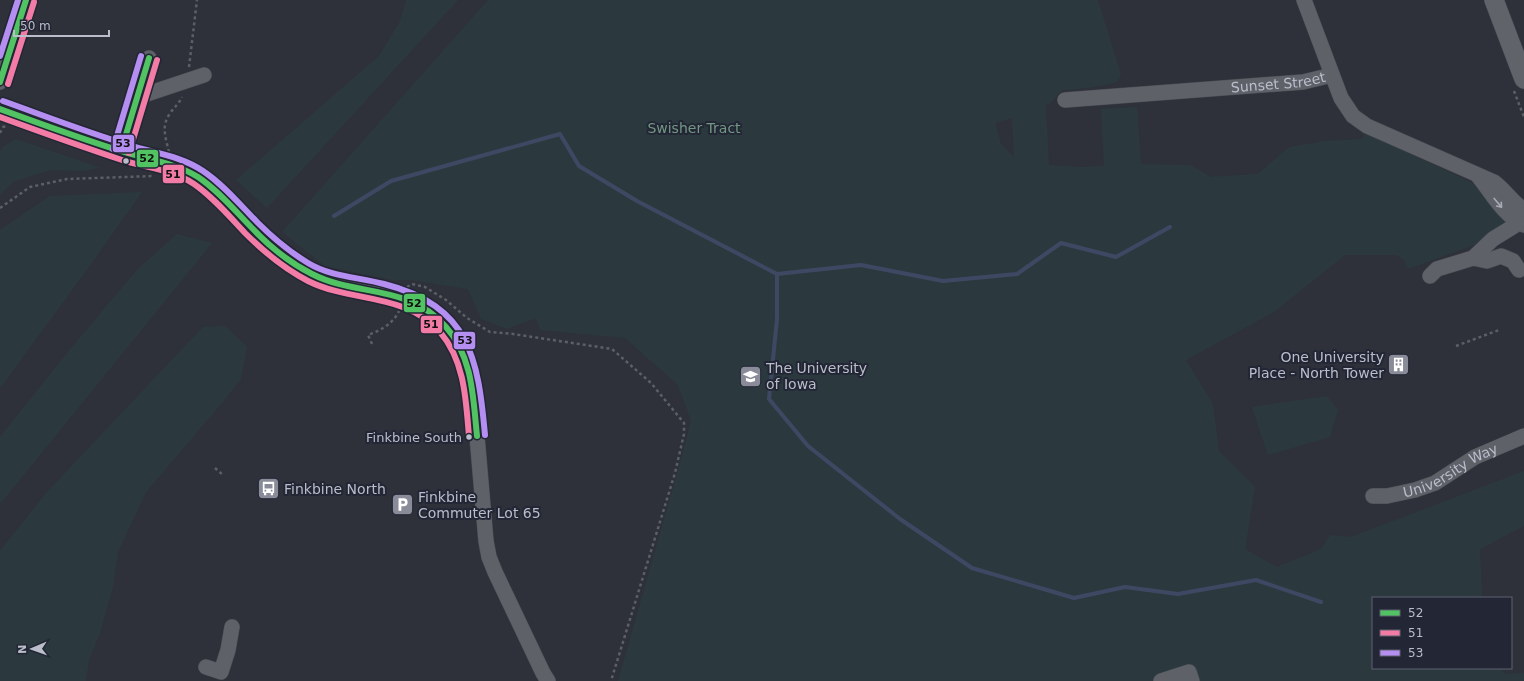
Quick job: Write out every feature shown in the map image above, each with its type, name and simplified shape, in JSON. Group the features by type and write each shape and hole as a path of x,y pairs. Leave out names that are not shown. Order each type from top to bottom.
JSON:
{"main road":[{"path":"1494,0 1524,79"}],"street":[{"path":"0,82 26,0"},
{"path":"1304,0 1332,75"},
{"path":"121,151 138,97 148,58"},
{"path":"138,97 204,75"},
{"name":"Sunset Street","path":"1065,100 1303,82 1332,75 1346,107 1359,121 1477,176 1494,182 1501,187 1519,206 1522,219"},
{"path":"0,109 121,151 186,171 216,192 262,237 310,273 326,281 391,294 400,301 413,303 437,317 448,328 458,343 470,373 486,541 489,557 525,637 548,681"},
{"path":"1430,276 1437,269 1472,258 1493,239 1522,219"},
{"path":"1472,258 1487,260 1501,256 1513,261 1519,270"},
{"name":"University Way","path":"1373,496 1387,496 1415,490 1435,483 1475,457 1524,436"},
{"path":"206,668 221,672 228,650 232,627"},
{"path":"1161,681 1189,672 1192,681"}],"path":[{"path":"0,133 3,127"},
{"path":"0,208 30,187 67,179 156,176"},
{"path":"372,344 368,335 387,326 394,320 398,312 400,301 407,287 412,284 425,287 446,300 467,318 490,332 612,349 651,383 684,423 684,434 675,473 611,681"},
{"path":"1456,346 1499,330"},
{"path":"216,468 223,475"}],"green space":[{"path":"406,0 458,0 267,208 236,180 379,56 400,21"},
{"name":"Swisher Tract","path":"488,0 1098,0 1121,74 1117,82 1090,88 1062,90 1051,103 1046,105 1049,165 1081,167 1104,166 1101,109 1137,107 1141,164 1190,165 1211,177 1258,174 1289,147 1325,141 1362,139 1365,133 1473,183 1485,192 1506,222 1474,245 1408,269 1404,260 1397,255 1345,255 1274,312 1186,360 1213,404 1219,451 1255,487 1245,549 1277,567 1321,549 1330,535 1351,537 1524,471 1524,526 1480,549 1482,597 1372,597 1372,669 1502,669 1504,674 1524,673 1524,681 618,681 691,421 678,385 625,338 540,330 536,318 507,329 481,319 468,289 412,280 393,280 325,266 282,232","holes":["1012,118 1014,157 1001,144 995,123"]},
{"path":"16,139 101,168 82,171 50,170 13,182 0,195 0,151 3,147"},
{"path":"142,192 0,388 0,230 50,196"},
{"path":"177,234 212,243 0,504 0,437 72,347 137,270"},
{"path":"225,326 247,347 241,379 146,492 118,552 113,587 100,633 89,660 86,681 0,681 0,551 48,491 203,327"},
{"path":"1327,396 1338,410 1330,437 1268,455 1252,407"}],"waterway":[{"path":"334,216 391,181 560,134 579,166 637,201 777,274 777,319 769,399 808,446 900,519 972,568 1074,598 1125,587 1178,594 1256,580 1321,602"},
{"path":"777,274 861,265 943,281 1017,274 1061,243 1116,257 1170,227"}],"transit line":[{"name":"53","path":"0,56 18,0"},
{"name":"52","path":"0,82 26,0"},
{"name":"51","path":"8,84 34,2"},
{"name":"53","path":"113,149 141,56"},
{"name":"52","path":"121,151 149,58"},
{"name":"51","path":"129,153 157,60"},
{"name":"53","path":"3,101 97,135 177,158 195,166 218,182 258,223 276,239 308,263 317,268 335,274 384,284 413,294 435,306 452,321 464,339 473,359 482,407 485,435"},
{"name":"52","path":"0,109 93,142 171,165 189,172 213,188 273,248 304,270 329,281 346,286 398,297 415,303 431,313 446,327 462,351 467,365 473,393 477,436"},
{"name":"51","path":"0,117 125,161 178,175 194,184 208,195 259,246 299,276 325,288 394,304 410,310 426,319 440,332 455,356 463,382 469,437"}],"place":[{"name":"One University Place - North Tower","path":"1399,365"},
{"name":"The University of Iowa","path":"750,376"},
{"name":"Finkbine South","path":"469,437"},
{"name":"Finkbine North","path":"269,489"},
{"name":"Finkbine Commuter Lot 65","path":"402,505"}]}
